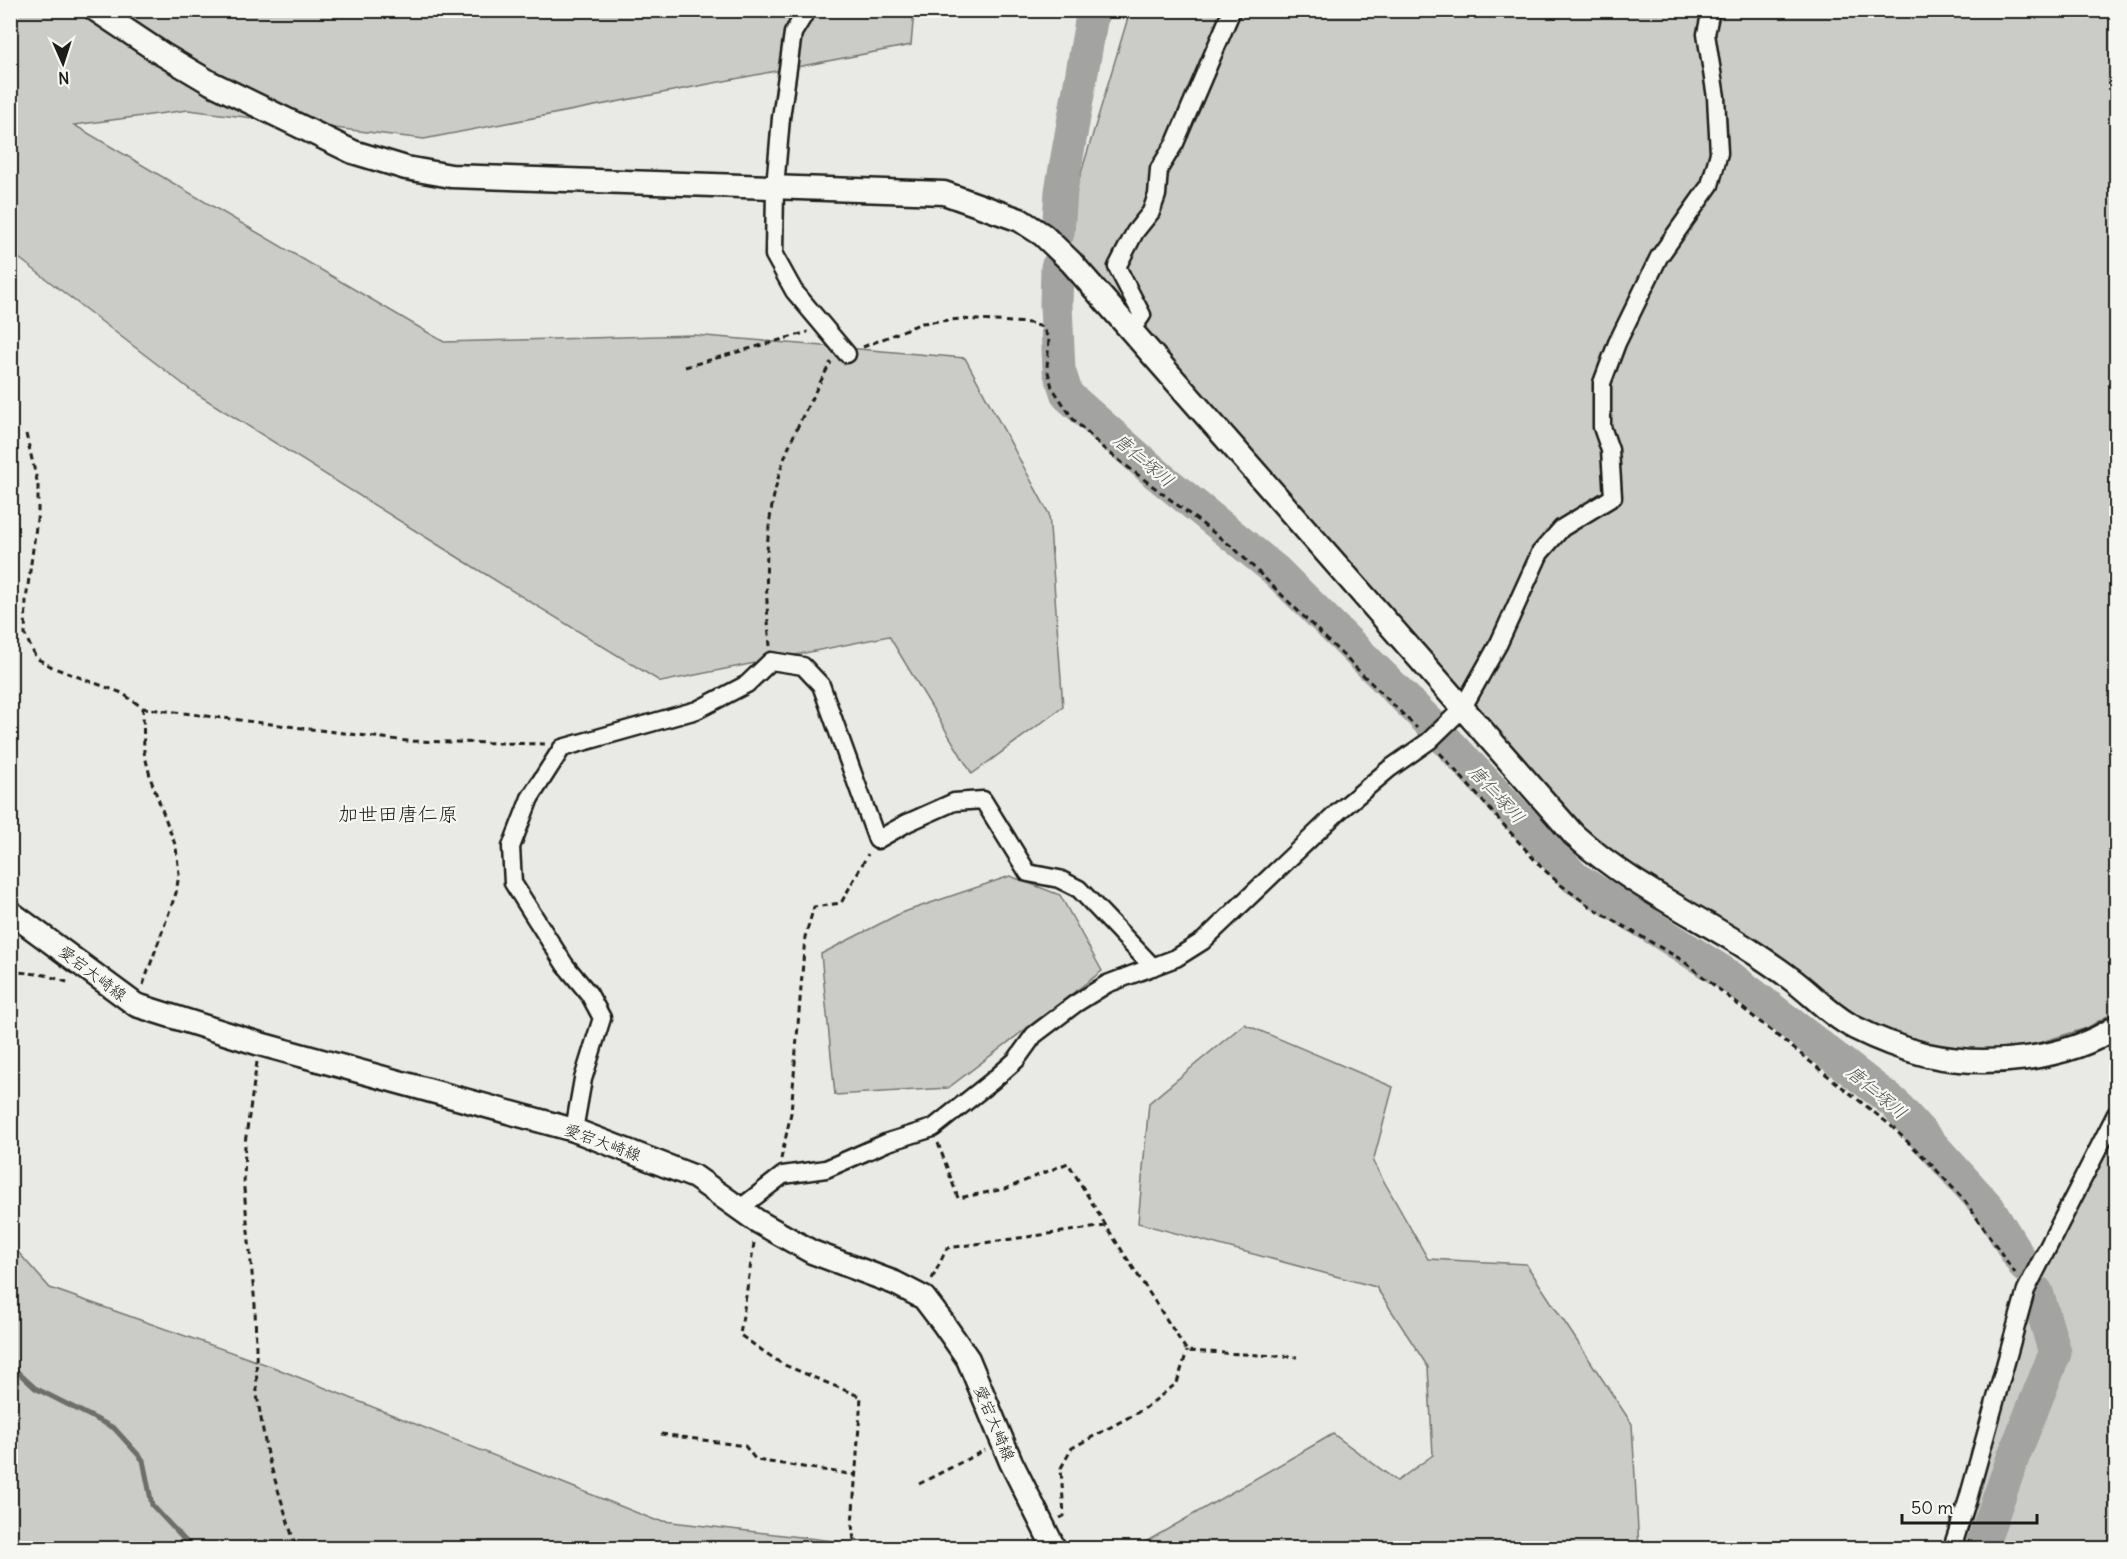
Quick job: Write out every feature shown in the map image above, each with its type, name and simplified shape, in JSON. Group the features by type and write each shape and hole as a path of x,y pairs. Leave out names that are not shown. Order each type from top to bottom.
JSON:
{"street":[{"path":"96,10 211,83 353,152 406,168 451,176 944,193 1020,220 1042,235 1071,262 1574,835 1618,871 1746,948 1790,978 1827,1010 1854,1028 1927,1055 1998,1061 2036,1056 2076,1046 2116,1027"},
{"path":"807,10 793,33 775,187 774,255 794,291 847,354"},
{"path":"1131,331 1142,315 1117,267 1135,232 1152,212 1157,195 1159,169 1175,143 1232,10"},
{"path":"748,1215 783,1175 826,1169 888,1142 933,1128 1016,1060 1034,1035 1075,1004 1107,984 1153,967 1190,950 1203,941 1338,812 1389,769 1429,741 1462,709 1499,643 1540,553 1562,528 1613,497 1610,450 1602,427 1602,383 1617,344 1659,257 1710,185 1719,153 1716,98 1706,34 1711,10"},
{"path":"574,1130 583,1079 602,1018 589,994 565,965 526,907 513,883 511,847 530,798 562,748 697,710 747,684 771,661 804,666 821,685 877,840 907,823 954,802 983,800 1028,873 1059,879 1079,888 1153,967"},
{"name":"愛宕大崎線","path":"10,912 136,1005 260,1044 574,1130 695,1177 748,1215 812,1252 894,1283 924,1298 968,1359 1002,1440 1054,1548"},
{"path":"1952,1548 1968,1499 2026,1290 2116,1114"}],"path":[{"path":"771,661 766,605 768,538 774,497 787,451 808,404 837,349 847,354 922,323 960,319 1030,323 1042,327 1050,339 1047,368 1052,387 1073,419 1103,448 1235,549 1429,741 1541,867 1561,885 1592,908 1682,960 1890,1125 1965,1201 2026,1290"},
{"path":"685,367 824,327"},
{"path":"26,434 38,485 38,512 26,600 25,635 36,658 54,668 122,693 143,708 407,741 541,743 562,748"},
{"path":"136,1005 176,892 179,874 176,847 151,780 144,752 143,708"},
{"path":"783,1175 781,1155 790,1113 803,957 808,927 814,907 841,903 877,840"},
{"path":"260,1044 245,1143 244,1189 255,1305 257,1395 267,1454 296,1548"},
{"path":"933,1128 958,1198 1005,1188 1068,1163 1187,1351"},
{"path":"748,1215 740,1335 782,1364 861,1396 852,1525 855,1548"},
{"path":"924,1298 947,1248 1106,1226"},
{"path":"1187,1351 1297,1357"},
{"path":"1042,1526 1064,1516 1061,1468 1072,1448 1143,1409 1177,1383 1187,1351"},
{"path":"661,1434 745,1446 756,1460 856,1475"},
{"path":"919,1484 1002,1440"}],"shaded area":[{"path":"10,11 914,11 911,45 424,139 188,110 74,125 444,342 693,335 965,358 1049,514 1063,707 972,774 889,636 661,682 192,391 11,252"},
{"path":"1130,11 2116,11 2116,1011 2087,1028 2019,1049 1968,1050 1916,1041 1869,1024 1649,875 1614,855 1574,818 1479,712 1251,448 1062,236"},
{"path":"1010,876 1060,895 1102,971 948,1088 835,1095 821,954 901,913"},
{"path":"1244,1024 1393,1087 1373,1162 1428,1259 1526,1264 1632,1424 1639,1548 1135,1548 1333,1434 1397,1481 1433,1455 1428,1367 1376,1287 1138,1223 1149,1103"},
{"path":"2116,1133 2116,1548 1960,1548 2030,1292"},
{"path":"10,1243 50,1288 273,1367 655,1520 893,1548 11,1548"}],"waterway":[{"name":"唐仁塚川","path":"1058,233 1061,191 1093,10"},
{"name":"唐仁塚川","path":"1057,267 1059,370 1067,395 1159,476 1275,570 1431,724 1575,878 1729,976 1894,1103 1989,1208 2025,1267"},
{"name":"唐仁塚川","path":"1981,1548 2014,1455 2055,1353 2037,1292"},
{"path":"10,1365 35,1388 114,1428 143,1460 152,1505 192,1548"}],"district":[{"name":"加世田唐仁原","path":"398,813"}]}
